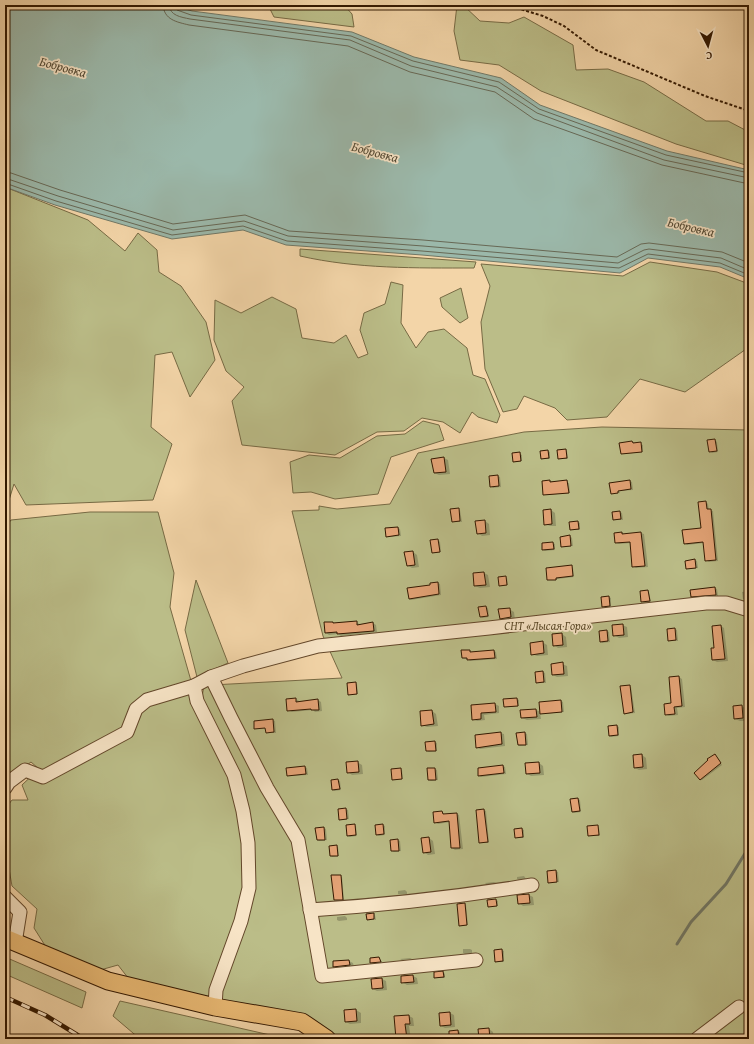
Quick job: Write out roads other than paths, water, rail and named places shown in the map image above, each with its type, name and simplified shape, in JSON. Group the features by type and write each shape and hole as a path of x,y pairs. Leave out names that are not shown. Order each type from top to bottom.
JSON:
{"main road":[{"path":"10,941 108,981 216,1007 302,1022 327,1039"}],"street":[{"path":"5,788 9,782 25,770 43,777 127,732 136,709 147,700 194,686 211,677 243,666 318,646 706,603 726,603 749,610"},
{"path":"211,677 230,718 298,840 322,976 476,960"},
{"path":"194,686 197,701 234,775 243,811 248,843 249,888 241,921 216,990 216,1007"},
{"path":"310,910 390,904 532,886"},
{"path":"5,897 20,912 10,941"},
{"path":"697,1039 739,1007"}],"water":[{"name":"Бобровка","path":"5,5 172,5 192,11 352,32 414,57 501,78 540,105 667,151 749,170 749,279 720,267 648,258 620,273 422,255 286,245 243,230 172,239 55,205 5,187"}],"waterway":[{"path":"677,944 691,922 726,884 749,847"}],"railway":[{"path":"5,997 45,1015 84,1039"}],"park label":[{"name":"СНТ «Лысая Гора»","path":"548,625"}]}
